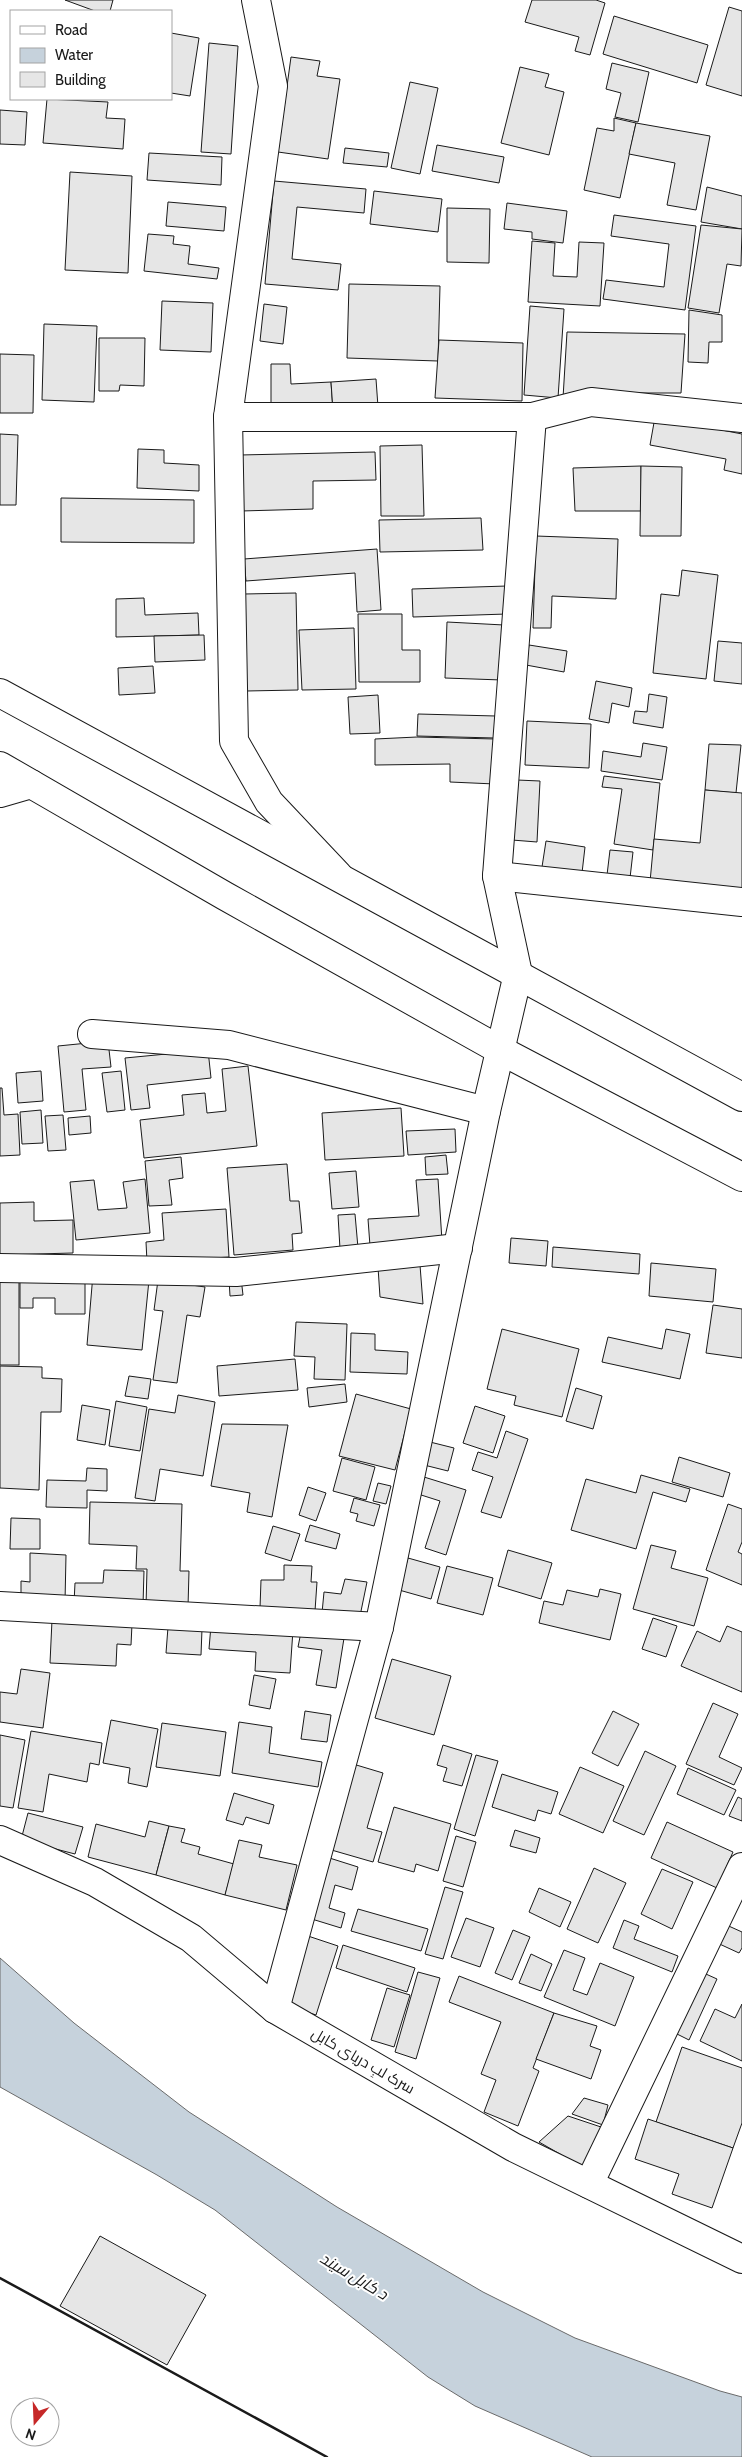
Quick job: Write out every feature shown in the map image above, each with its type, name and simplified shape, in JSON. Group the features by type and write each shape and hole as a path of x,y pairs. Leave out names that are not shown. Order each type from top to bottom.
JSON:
{"street":[{"path":"256,0 273,86 228,417 234,740 270,802 346,883"},
{"path":"228,417 532,417 591,402 742,418"},
{"path":"275,2009 379,1626 486,1111 518,974 496,876 532,417"},
{"path":"0,693 742,1097"},
{"path":"0,766 500,1050 742,1177"},
{"path":"0,793 31,784"},
{"path":"496,876 742,902"},
{"path":"92,1034 229,1045 486,1111"},
{"path":"0,1268 236,1272 458,1248"},
{"path":"0,1606 379,1626"},
{"name":"سرک لبِ دریای کابل","path":"0,1840 95,1882 191,1938 275,2009 513,2147 742,2259"},
{"path":"588,2184 742,1867"}],"water":[{"name":"د کابل سيند","path":"0,1958 74,2023 189,2112 337,2207 483,2292 575,2338 720,2391 742,2397 742,2457 592,2457 475,2406 428,2377 215,2210 157,2175 0,2087"}],"building":[{"path":"65,0 113,0 110,10 92,10"},
{"path":"532,0 596,0 605,3 590,55 575,51 579,37 525,22"},
{"path":"729,7 742,11 742,96 706,85"},
{"path":"614,16 708,45 697,83 603,54"},
{"path":"172,33 199,38 190,96 172,93"},
{"path":"209,43 238,46 231,154 201,152"},
{"path":"291,57 320,61 317,76 340,79 328,159 278,152"},
{"path":"612,63 649,72 638,122 615,117 621,93 606,89"},
{"path":"520,67 549,74 545,87 564,92 549,155 501,143"},
{"path":"410,82 438,88 420,174 391,168"},
{"path":"47,100 108,102 106,118 125,119 123,149 43,143"},
{"path":"0,110 27,112 25,145 0,144"},
{"path":"614,118 636,123 620,198 584,190 597,128 614,131"},
{"path":"636,123 710,136 696,210 667,205 675,163 629,154"},
{"path":"437,145 504,157 499,183 432,171"},
{"path":"345,148 389,153 387,167 343,163"},
{"path":"149,153 222,157 221,185 147,180"},
{"path":"70,172 132,176 128,273 65,270"},
{"path":"274,181 366,189 364,213 297,207 292,259 341,264 338,290 265,284"},
{"path":"707,187 742,196 742,229 701,222"},
{"path":"374,191 442,199 438,232 370,224"},
{"path":"168,202 226,207 224,231 166,226"},
{"path":"507,203 567,211 563,243 532,239 532,232 504,229"},
{"path":"447,208 490,209 489,263 447,262"},
{"path":"614,215 696,226 685,310 603,299 606,280 664,287 669,244 611,236"},
{"path":"701,225 742,229 741,266 727,264 719,313 688,308"},
{"path":"148,234 174,236 173,244 190,246 188,264 219,268 217,279 144,271"},
{"path":"532,241 555,243 553,276 577,277 579,242 604,243 600,306 528,302"},
{"path":"349,284 440,286 438,361 347,358"},
{"path":"162,301 213,303 211,352 160,350"},
{"path":"264,304 287,307 283,344 260,341"},
{"path":"530,306 564,309 558,398 524,395"},
{"path":"689,310 722,315 722,342 709,342 708,363 688,362"},
{"path":"44,324 97,326 94,402 42,400"},
{"path":"567,332 685,334 681,393 596,393 563,398"},
{"path":"99,338 145,338 144,386 120,385 119,391 99,391"},
{"path":"439,340 523,343 522,401 435,398"},
{"path":"0,354 34,355 33,413 0,413"},
{"path":"271,364 290,364 291,384 331,382 333,411 271,411"},
{"path":"376,379 378,407 333,411 331,382"},
{"path":"655,417 742,434 742,474 724,470 726,459 650,445"},
{"path":"0,434 18,435 16,505 0,505"},
{"path":"422,445 424,516 381,516 380,446"},
{"path":"138,449 164,450 164,463 199,465 199,491 137,488"},
{"path":"375,452 376,480 313,481 313,509 241,511 240,455"},
{"path":"641,466 641,511 575,511 573,468"},
{"path":"641,466 682,467 681,536 640,536"},
{"path":"61,498 194,500 194,543 61,542"},
{"path":"481,518 483,550 380,552 379,520"},
{"path":"536,536 618,539 616,599 552,596 551,628 533,628"},
{"path":"377,549 381,610 357,612 355,573 246,581 244,559"},
{"path":"682,570 718,575 706,679 653,673 661,594 679,596"},
{"path":"507,586 507,614 413,617 412,589"},
{"path":"296,593 298,690 246,691 244,594"},
{"path":"144,598 145,615 198,613 199,635 116,637 116,599"},
{"path":"358,614 402,614 402,650 420,650 420,682 359,682"},
{"path":"447,622 504,625 502,680 445,678"},
{"path":"354,628 356,689 302,690 299,630"},
{"path":"204,635 205,660 155,662 154,636"},
{"path":"718,641 742,643 742,684 714,681"},
{"path":"529,645 567,651 564,672 526,665"},
{"path":"153,666 155,693 119,695 118,668"},
{"path":"596,681 632,688 629,707 612,703 609,723 589,719"},
{"path":"649,694 667,697 663,728 633,723 635,711 647,712"},
{"path":"378,695 380,733 350,734 348,697"},
{"path":"418,714 496,716 495,738 417,736"},
{"path":"527,721 591,724 589,768 525,765"},
{"path":"417,737 495,739 495,784 450,782 450,764 375,765 375,739"},
{"path":"643,743 667,747 662,780 601,771 603,751 641,757"},
{"path":"709,744 741,745 736,793 705,790"},
{"path":"604,776 660,783 653,850 614,844 622,789 602,787"},
{"path":"517,780 540,781 537,842 512,840"},
{"path":"705,790 742,793 742,891 650,882 654,839 700,843"},
{"path":"546,841 585,847 582,873 542,867"},
{"path":"610,850 633,852 630,878 607,875"},
{"path":"108,1041 111,1067 82,1069 86,1110 64,1112 58,1046"},
{"path":"208,1050 211,1078 147,1085 150,1108 131,1110 125,1058"},
{"path":"248,1066 257,1146 144,1158 140,1120 184,1115 182,1095 205,1093 207,1113 226,1111 222,1069"},
{"path":"41,1071 43,1101 18,1103 16,1073"},
{"path":"121,1071 125,1110 107,1112 102,1073"},
{"path":"0,1088 2,1088 4,1115 18,1114 20,1155 0,1156"},
{"path":"401,1108 404,1156 325,1160 322,1113"},
{"path":"41,1110 43,1143 22,1144 20,1112"},
{"path":"63,1115 66,1150 48,1151 45,1116"},
{"path":"90,1116 91,1133 69,1135 68,1118"},
{"path":"455,1129 456,1152 408,1155 406,1131"},
{"path":"446,1155 448,1174 426,1175 425,1157"},
{"path":"181,1157 183,1178 169,1180 172,1205 149,1206 145,1161"},
{"path":"287,1164 290,1201 299,1201 302,1233 292,1234 293,1250 234,1255 227,1168"},
{"path":"356,1171 359,1207 332,1209 329,1173"},
{"path":"145,1179 150,1233 76,1240 70,1182 94,1180 98,1210 127,1208 123,1182"},
{"path":"438,1179 442,1241 370,1246 368,1219 419,1216 416,1180"},
{"path":"34,1202 34,1221 73,1220 73,1253 0,1255 0,1203"},
{"path":"226,1209 229,1257 147,1262 146,1242 164,1240 162,1213"},
{"path":"355,1214 358,1248 340,1249 338,1215"},
{"path":"511,1238 548,1241 546,1266 509,1263"},
{"path":"553,1247 640,1254 639,1274 552,1267"},
{"path":"651,1263 716,1269 713,1302 649,1296"},
{"path":"420,1265 423,1304 380,1297 378,1267"},
{"path":"93,1274 149,1280 142,1350 87,1345"},
{"path":"0,1275 19,1275 19,1365 0,1365"},
{"path":"20,1276 85,1276 85,1314 55,1314 55,1298 33,1298 33,1308 20,1308"},
{"path":"241,1278 243,1295 230,1296 229,1279"},
{"path":"158,1280 205,1287 200,1317 187,1315 177,1383 153,1380 163,1311 154,1310"},
{"path":"713,1305 742,1309 742,1358 706,1353"},
{"path":"296,1322 347,1324 345,1380 314,1379 315,1357 294,1356"},
{"path":"502,1329 579,1349 562,1417 514,1405 516,1396 487,1389"},
{"path":"666,1329 690,1334 680,1379 602,1362 608,1337 662,1349"},
{"path":"351,1333 375,1334 375,1350 408,1352 407,1374 350,1372"},
{"path":"295,1359 298,1390 219,1396 217,1366"},
{"path":"0,1366 42,1367 42,1378 62,1379 61,1412 41,1412 39,1490 0,1488"},
{"path":"129,1376 151,1379 148,1399 125,1396"},
{"path":"345,1384 347,1402 309,1407 307,1388"},
{"path":"576,1388 602,1396 593,1429 566,1421"},
{"path":"356,1394 411,1409 395,1470 339,1456"},
{"path":"178,1395 215,1402 203,1476 160,1469 155,1501 135,1498 149,1409 175,1413"},
{"path":"116,1401 147,1407 140,1451 109,1446"},
{"path":"82,1405 110,1410 105,1445 77,1440"},
{"path":"475,1406 505,1416 493,1453 463,1443"},
{"path":"222,1424 288,1425 272,1517 247,1512 250,1493 211,1486"},
{"path":"506,1431 528,1439 501,1518 481,1512 493,1477 472,1470 478,1452 497,1458"},
{"path":"430,1442 454,1448 448,1471 424,1465"},
{"path":"679,1457 730,1473 723,1497 672,1482"},
{"path":"342,1458 375,1467 366,1500 333,1491"},
{"path":"87,1468 107,1469 107,1491 87,1490 87,1508 46,1507 47,1480 86,1481"},
{"path":"641,1475 690,1489 686,1502 653,1492 636,1549 571,1530 586,1479 636,1493"},
{"path":"424,1477 466,1490 446,1555 425,1548 440,1501 418,1494"},
{"path":"378,1483 391,1486 386,1504 373,1501"},
{"path":"308,1487 326,1493 316,1521 299,1515"},
{"path":"354,1498 380,1505 374,1526 356,1521 358,1514 350,1512"},
{"path":"90,1502 182,1504 180,1571 189,1571 188,1607 146,1606 147,1569 136,1569 137,1546 89,1544"},
{"path":"728,1504 742,1509 742,1542 738,1552 742,1554 742,1585 706,1570"},
{"path":"11,1518 40,1519 40,1549 10,1549"},
{"path":"310,1525 340,1534 336,1549 305,1541"},
{"path":"273,1526 300,1534 291,1561 265,1553"},
{"path":"651,1545 676,1551 671,1568 708,1578 694,1626 633,1609"},
{"path":"508,1550 552,1563 541,1599 498,1586"},
{"path":"30,1553 66,1555 65,1602 21,1600 21,1581 30,1582"},
{"path":"408,1558 440,1567 431,1599 399,1590"},
{"path":"284,1565 312,1566 311,1582 317,1582 315,1611 260,1608 261,1580 284,1580"},
{"path":"447,1566 493,1578 483,1615 437,1603"},
{"path":"104,1570 144,1571 143,1605 74,1603 75,1583 103,1583"},
{"path":"345,1579 367,1582 360,1616 322,1613 324,1592 341,1594"},
{"path":"600,1589 621,1594 610,1640 539,1623 544,1601 563,1605 567,1590 598,1597"},
{"path":"653,1618 677,1626 666,1657 642,1649"},
{"path":"52,1620 132,1624 131,1645 117,1644 116,1666 50,1663"},
{"path":"211,1625 293,1630 290,1673 255,1671 256,1652 209,1649"},
{"path":"727,1626 742,1632 742,1692 681,1666 697,1631 720,1642"},
{"path":"168,1627 202,1629 201,1655 166,1653"},
{"path":"301,1632 345,1632 336,1688 316,1685 322,1650 298,1647"},
{"path":"392,1659 451,1676 434,1735 375,1718"},
{"path":"21,1669 50,1673 43,1728 0,1722 0,1692 17,1694"},
{"path":"254,1675 276,1679 270,1709 249,1705"},
{"path":"713,1703 738,1714 719,1757 742,1768 734,1785 686,1764"},
{"path":"305,1711 331,1715 327,1742 301,1739"},
{"path":"613,1711 639,1724 618,1766 592,1753"},
{"path":"111,1720 158,1729 147,1787 128,1783 130,1768 103,1763"},
{"path":"239,1722 272,1727 269,1753 322,1762 318,1787 232,1773"},
{"path":"162,1723 226,1732 220,1776 156,1767"},
{"path":"31,1731 102,1743 99,1765 90,1763 87,1782 49,1774 43,1812 18,1808"},
{"path":"0,1735 25,1740 13,1808 0,1806"},
{"path":"443,1745 472,1754 462,1786 443,1781 447,1768 437,1765"},
{"path":"645,1751 676,1766 644,1835 613,1821"},
{"path":"476,1755 498,1761 475,1836 454,1829"},
{"path":"353,1764 383,1773 367,1828 382,1832 373,1862 328,1849"},
{"path":"580,1767 624,1786 603,1833 559,1814"},
{"path":"688,1768 736,1790 724,1815 677,1794"},
{"path":"502,1774 558,1792 551,1814 538,1810 535,1821 492,1807"},
{"path":"234,1793 274,1805 269,1824 246,1817 243,1825 226,1820"},
{"path":"738,1797 742,1799 742,1821 729,1816"},
{"path":"394,1807 451,1824 438,1871 416,1864 414,1872 378,1862"},
{"path":"28,1813 83,1827 75,1854 21,1840"},
{"path":"149,1821 169,1826 156,1875 88,1857 96,1824 145,1837"},
{"path":"667,1822 733,1852 717,1888 651,1858"},
{"path":"169,1826 185,1829 181,1842 200,1847 198,1854 234,1864 225,1895 156,1875"},
{"path":"515,1830 540,1838 536,1853 510,1846"},
{"path":"456,1836 476,1842 463,1887 443,1881"},
{"path":"239,1840 262,1845 259,1857 297,1865 286,1910 225,1895"},
{"path":"320,1855 358,1867 352,1890 335,1885 329,1908 345,1913 341,1928 302,1916"},
{"path":"594,1868 626,1883 598,1943 567,1929"},
{"path":"662,1869 693,1882 672,1929 641,1914"},
{"path":"445,1887 463,1892 443,1959 425,1954"},
{"path":"539,1888 571,1902 560,1927 529,1912"},
{"path":"358,1909 428,1929 421,1951 351,1931"},
{"path":"466,1918 494,1928 480,1967 451,1957"},
{"path":"624,1920 639,1926 634,1939 678,1956 672,1972 613,1948"},
{"path":"722,1923 742,1932 742,1948 739,1953 713,1941"},
{"path":"513,1930 530,1937 512,1980 495,1973"},
{"path":"302,1934 338,1946 316,2015 280,2003"},
{"path":"343,1945 415,1968 407,1992 336,1968"},
{"path":"564,1950 585,1958 573,1990 587,1995 600,1963 634,1977 615,2026 544,1997"},
{"path":"531,1954 552,1964 541,1991 519,1983"},
{"path":"697,1970 717,1979 689,2040 669,2030"},
{"path":"418,1972 440,1978 416,2059 395,2052"},
{"path":"459,1976 554,2013 533,2068 539,2071 518,2126 484,2112 496,2080 481,2074 501,2022 449,2002"},
{"path":"387,1988 410,1995 394,2047 371,2040"},
{"path":"742,2004 742,2061 700,2041 715,2009 735,2018"},
{"path":"554,2013 597,2026 590,2046 601,2050 591,2079 536,2059"},
{"path":"682,2047 742,2068 742,2123 733,2148 656,2122"},
{"path":"584,2098 608,2105 603,2125 572,2114"},
{"path":"568,2116 601,2127 586,2169 539,2142"},
{"path":"648,2119 733,2148 712,2208 672,2194 679,2174 635,2159"},
{"path":"100,2236 206,2295 167,2365 60,2306"}],"wall":[{"path":"0,2278 327,2457"}]}
